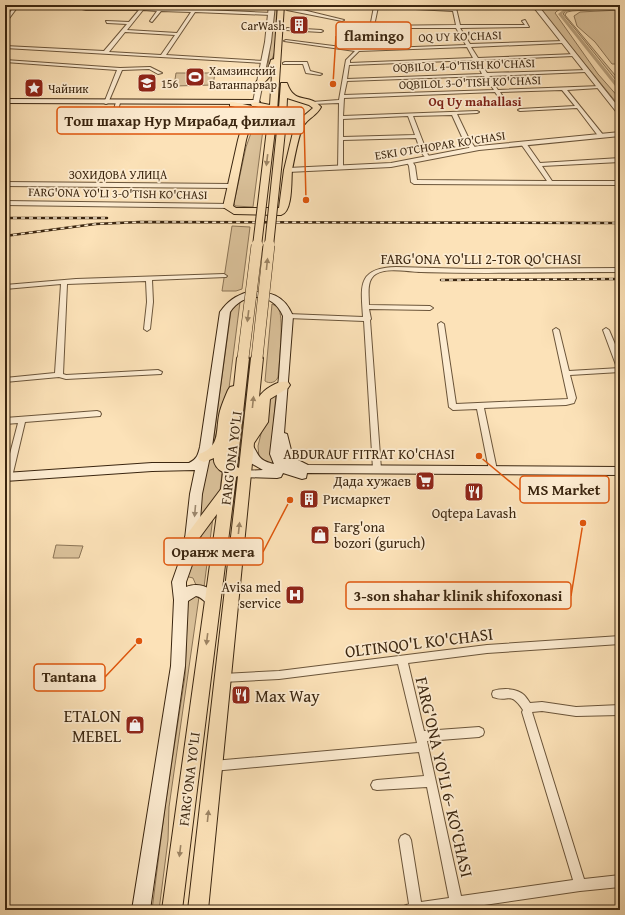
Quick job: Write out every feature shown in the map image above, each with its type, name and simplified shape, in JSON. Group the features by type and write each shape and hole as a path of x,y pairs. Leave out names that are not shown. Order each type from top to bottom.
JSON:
{"main road":[{"name":"FARG'ONA YO'LI","path":"172,910 230,470 272,116 281,5"},
{"path":"285,65 288,7"},
{"path":"263,79 271,71 273,59 278,51"},
{"name":"FARG'ONA YO'LI","path":"198,910 256,376 282,121 284,79"},
{"path":"256,102 250,112 231,186 229,209 234,212 280,212 284,210 288,170 300,125 317,108 317,105 312,103 291,98 284,89"},
{"path":"5,101 256,102 267,107 272,116"},
{"path":"107,102 233,104 256,102"},
{"path":"243,143 246,140 256,102"},
{"path":"283,110 288,105 294,103 312,103"},
{"path":"233,104 249,108 250,112"},
{"path":"186,595 178,589 179,582 191,548 198,485 204,457 225,312 227,307 235,300 243,297 265,296 274,298 283,304 288,316 284,385 284,452 290,461 305,472"},
{"path":"241,374 226,412 220,463 230,470 245,474"},
{"path":"256,376 261,381 270,384 277,382 284,385"},
{"path":"248,444 262,424 264,397 284,385"},
{"path":"284,385 276,454 279,463 287,469"},
{"path":"56,473 69,469 204,457 213,454 222,441"},
{"name":"ABDURAUF FITRAT KO'CHASI","path":"248,444 252,458 263,466 305,472"},
{"path":"7,477 152,467 191,467 197,464 204,457"},
{"path":"173,468 189,472 198,485"},
{"name":"ABDURAUF FITRAT KO'CHASI","path":"494,473 620,471"},
{"name":"ABDURAUF FITRAT KO'CHASI","path":"245,474 377,472 494,473 620,477"},
{"path":"192,537 227,491"},
{"path":"186,595 203,591 212,600"},
{"path":"141,910 178,666 186,595"}],"street":[{"path":"5,23 17,5"},
{"path":"83,5 84,8 160,9 272,14"},
{"path":"117,8 122,5"},
{"path":"256,102 263,92 264,62 272,14 272,5"},
{"path":"358,5 455,7 491,5"},
{"path":"538,5 537,8 620,113"},
{"path":"340,168 341,99 348,60 368,38 372,27 376,6"},
{"path":"288,7 342,20"},
{"path":"455,7 458,27 476,60 503,100"},
{"path":"106,52 142,9"},
{"path":"152,21 160,9"},
{"path":"162,57 194,11"},
{"path":"372,27 528,26 524,21"},
{"path":"107,22 130,24"},
{"path":"287,29 321,31"},
{"path":"124,31 177,34"},
{"name":"OQ UY KO'CHASI","path":"286,41 357,50 563,42"},
{"path":"5,47 264,62"},
{"path":"348,64 574,55"},
{"path":"5,61 120,69 150,68 160,73"},
{"path":"285,65 305,63 308,72 320,74"},
{"path":"107,102 120,69"},
{"name":"OQBILOL 4-O'TISH KO'CHASI","path":"344,80 586,70"},
{"name":"OQBILOL 3-O'TISH KO'CHASI","path":"312,103 341,99 599,87"},
{"path":"563,88 601,136"},
{"path":"113,120 118,103"},
{"path":"520,110 577,107"},
{"path":"341,118 477,112"},
{"path":"454,113 465,137 473,149"},
{"path":"410,115 426,156 429,158"},
{"name":"ESKI OTCHOPAR KO'CHASI","path":"288,170 386,166 473,149 620,134"},
{"path":"340,139 418,136"},
{"name":"ESKI OTCHOPAR KO'CHASI","path":"524,144 551,183"},
{"path":"539,165 620,160"},
{"path":"410,162 414,182 620,183"},
{"name":"ЗОХИДОВА УЛИЦА","path":"5,184 231,186"},
{"name":"FARG'ONA YO'LI 3-O'TISH KO'CHASI","path":"5,203 229,205"},
{"name":"FARG'ONA YO'LLI 2-TOR QO'CHASI","path":"377,472 366,307 368,278 372,273 382,269 455,271 620,270"},
{"path":"5,287 149,278 224,276"},
{"path":"147,329 150,302 149,278"},
{"path":"59,375 64,283"},
{"path":"366,307 430,308"},
{"path":"288,316 368,319"},
{"path":"441,324 453,407 571,401 572,398 567,373 556,330"},
{"path":"606,330 620,365"},
{"path":"567,373 620,370"},
{"path":"5,380 59,375 66,378 158,372"},
{"path":"480,406 494,473"},
{"path":"5,421 97,414"},
{"path":"7,477 22,420"},
{"name":"OLTINQO'L KO'CHASI","path":"223,678 279,675 487,649 620,640"},
{"name":"FARG'ONA YO'LI 6- KO'CHASI","path":"402,659 431,781 456,902"},
{"path":"497,694 508,693 520,697 528,709 527,712 580,885"},
{"path":"528,709 531,707 549,706 568,711 598,712 620,710"},
{"path":"213,766 422,742 479,732"},
{"path":"377,785 431,781"},
{"path":"405,840 412,909 580,885 620,881"}],"shaded area":[{"path":"275,5 277,5 275,51 267,73"},
{"path":"620,5 575,6 567,7 555,13 598,74 620,99 620,107 540,9 541,6"},
{"path":"620,8 572,11 567,12 565,15 620,81 620,85 563,14 566,11 573,9"},
{"path":"620,10 620,64 612,64 595,42 577,26 574,16 580,12"},
{"name":"Хамзинский Ватанпарвар","path":"176,73 215,73 213,85 174,86"},
{"path":"260,108 265,114 253,207 235,206 234,203 246,147"},
{"path":"232,226 250,227 242,289 236,291 222,291"},
{"path":"240,302 229,388 212,450 231,311 232,308"},
{"path":"272,304 279,310 281,332 278,377 276,381 270,383 265,381"},
{"path":"276,393 272,443 276,465 267,463 259,458 258,446 270,397"},
{"path":"215,456 216,465 222,473 220,490 198,523 206,462"},
{"path":"213,517 204,587 196,585 193,578 185,576 194,559 202,533"},
{"path":"56,545 83,546 79,558 53,558"},
{"path":"188,595 199,597 169,807 168,840 159,910 152,910 165,807 185,676"}],"waterway":[{"path":"620,7 578,7 564,11 560,14 620,90"}],"railway":[{"path":"5,218 107,218"},
{"path":"5,236 95,224 140,222 620,223"},
{"path":"441,280 620,279"}],"place":[{"name":"CarWash","path":"299,25"},
{"name":"Хамзинский Ватанпарвар","path":"195,77"},
{"name":"156","path":"147,83"},
{"name":"flamingo","path":"333,84"},
{"name":"Чайник","path":"34,88"},
{"name":"Тош шахар Нур Мирабад филиал","path":"306,200"},
{"name":"MS Market","path":"479,456"},
{"name":"Дада хужаев","path":"425,481"},
{"name":"Oqtepa Lavash","path":"474,492"},
{"name":"Рисмаркет","path":"309,499"},
{"name":"Оранж мега","path":"290,500"},
{"name":"3-son shahar klinik shifoxonasi","path":"583,523"},
{"name":"Farg'ona bozori (guruch)","path":"320,535"},
{"name":"Avisa med service","path":"295,595"},
{"name":"Tantana","path":"139,641"},
{"name":"Max Way","path":"241,695"},
{"name":"ETALON MEBEL","path":"135,725"}],"district":[{"name":"Oq Uy mahallasi","path":"475,101"}]}
